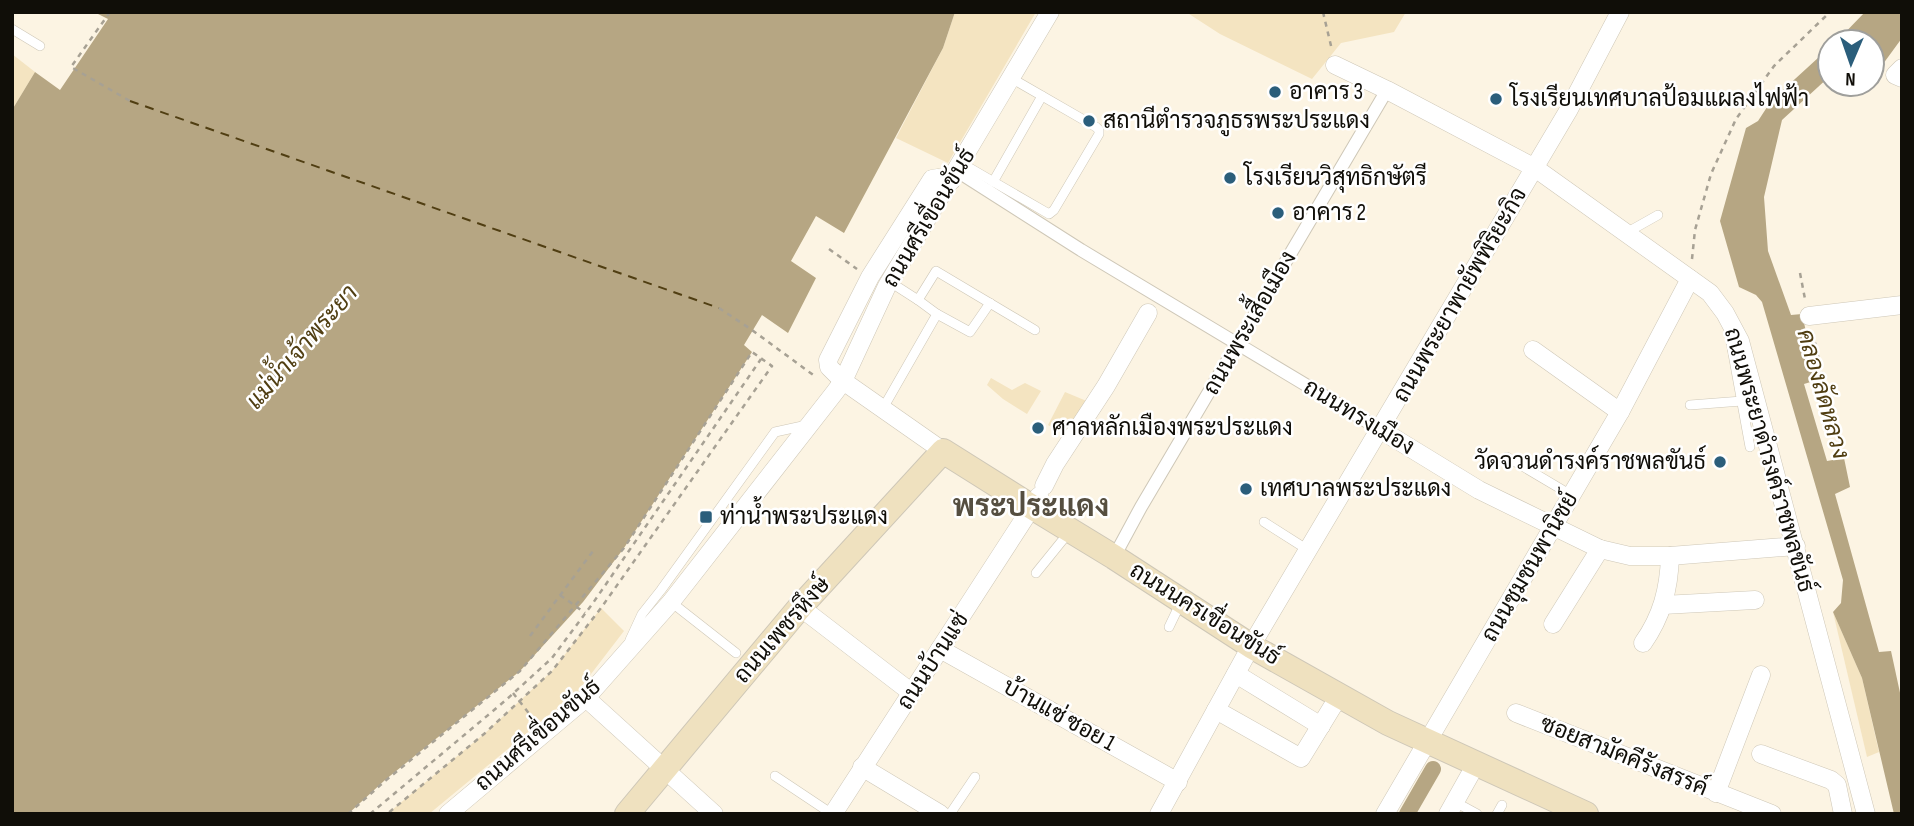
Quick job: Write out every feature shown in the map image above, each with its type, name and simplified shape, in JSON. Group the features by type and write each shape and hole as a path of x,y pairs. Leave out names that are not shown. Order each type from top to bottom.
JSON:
{"main road":[{"name":"ถนนนครเขื่อนขันธ์","path":"943,451 1038,496 1071,530 1251,646 1388,723 1575,812"},
{"name":"ถนนเพชรหึงษ์","path":"627,814 800,607 943,451"}],"street":[{"name":"ถนนศรีเขื่อนขันธ์","path":"448,814 586,698 671,602 839,386 890,282 1050,12"},
{"name":"ถนนพระยาพายัพพิริยะกิจ","path":"1159,814 1251,646 1568,111 1620,12"},
{"name":"ถนนพระยาดำรงค์ราชพลขันธ์","path":"1335,65 1535,168 1710,293 1725,313 1740,341 1866,814"},
{"path":"1902,68 1895,75 1902,78"},
{"name":"ถนนพระเสื้อเมือง","path":"1114,557 1387,90"},
{"path":"839,386 828,360 870,277 932,179 956,172"},
{"name":"ถนนทรงเมือง","path":"956,172 1479,490 1600,549 1630,556 1670,556 1796,546"},
{"name":"ถนนชุมชนพานิชย์","path":"1385,814 1620,412 1690,279"},
{"path":"1809,316 1902,305"},
{"name":"ถนนบ้านแซ่","path":"833,814 1038,496 1055,464 1107,386 1148,313"},
{"path":"1533,350 1620,412"},
{"name":"ถนนนครเขื่อนขันธ์","path":"839,386 883,410 943,451"},
{"path":"1553,624 1600,549"},
{"path":"1643,643 1667,594 1670,556"},
{"path":"1663,605 1755,600"},
{"path":"800,607 912,693"},
{"name":"บ้านแซ่ ซอย 1","path":"940,649 1178,782"},
{"path":"1236,674 1321,726"},
{"path":"1723,802 1761,675"},
{"path":"1216,710 1301,758 1339,696"},
{"path":"586,698 714,814"},
{"name":"ซอยสามัคคีรังสรรค์","path":"1516,713 1723,802 1772,814"},
{"path":"1761,754 1831,780 1837,785 1843,814"},
{"path":"1451,808 1476,764"},
{"path":"862,767 940,814"}],"lane":[{"path":"12,29 40,46"},
{"path":"956,172 993,182 1049,214 1099,134 1096,127 1011,78"},
{"path":"993,182 1042,96"},
{"path":"1626,233 1658,215"},
{"path":"918,300 936,271 1035,330"},
{"path":"890,282 937,314 970,332 990,303"},
{"path":"1725,313 1750,447"},
{"path":"883,410 937,314"},
{"path":"1690,405 1742,401"},
{"name":"ถนนศรีเขื่อนขันธ์","path":"624,653 642,614 775,432 809,424"},
{"path":"1507,457 1572,495"},
{"path":"716,513 730,525"},
{"path":"1264,522 1308,550"},
{"path":"1036,573 1071,530"},
{"path":"1169,627 1181,601"},
{"path":"671,602 736,653"},
{"path":"775,776 833,814"},
{"path":"950,814 975,777"},
{"path":"1451,808 1477,814"}],"path":[{"path":"110,12 71,67 130,100"},
{"path":"1323,12 1335,65"},
{"path":"1690,279 1696,230 1711,174 1736,119 1774,66 1830,12"},
{"path":"719,308 839,386"},
{"path":"348,814 385,780 520,671 624,548 752,352 772,366 601,608 552,671 484,734 387,814"},
{"path":"370,814 513,694 551,658 761,359"},
{"path":"530,636 593,551"},
{"path":"560,595 585,613"},
{"path":"513,694 546,733"}],"shaded area":[{"path":"955,12 1036,12 948,163 896,138 943,48"},
{"path":"1186,12 1406,12 1394,32 1341,43 1312,79 1220,34"},
{"path":"12,54 35,72 12,110"},
{"path":"991,378 1012,390 1025,383 1041,391 1027,414 987,385"},
{"path":"1065,392 1089,402 1068,436 1048,425"},
{"path":"601,608 624,631 578,691 429,814 387,814 484,734 552,671"},
{"path":"1833,612 1862,678 1879,752 1867,757"}],"water":[{"name":"แม่น้ำเจ้าพระยา","path":"94,12 955,12 943,48 844,233 816,216 791,261 816,278 788,333 762,315 744,345 752,352 624,548 583,602 520,671 385,780 348,814 12,814 12,110 35,72 60,90 108,19"},
{"path":"1865,12 1902,12 1902,38 1886,60 1886,28 1850,28"},
{"path":"1816,60 1816,89 1782,120 1764,197 1768,251 1791,315 1802,314 1817,380 1804,384 1827,461 1844,458 1850,487 1835,494 1879,652 1891,651 1902,702 1902,814 1894,814 1862,678 1833,612 1841,603 1843,580 1762,302 1756,295 1739,287 1720,221 1746,128 1758,121 1771,101"}],"waterway":[{"path":"1407,814 1433,769"}],"ferry route":[{"path":"130,101 719,308"}],"place":[{"name":"อาคาร 3","path":"1275,92"},
{"name":"โรงเรียนเทศบาลป้อมแผลงไฟฟ้า","path":"1496,99"},
{"name":"สถานีตำรวจภูธรพระประแดง","path":"1089,121"},
{"name":"โรงเรียนวิสุทธิกษัตรี","path":"1230,178"},
{"name":"อาคาร 2","path":"1278,213"},
{"name":"ศาลหลักเมืองพระประแดง","path":"1038,428"},
{"name":"วัดจวนดำรงค์ราชพลขันธ์","path":"1720,462"},
{"name":"เทศบาลพระประแดง","path":"1246,489"},
{"name":"ท่าน้ำพระประแดง","path":"706,517"}],"district":[{"name":"พระประแดง","path":"1031,507"}],"water label":[{"name":"คลองลัดหลวง","path":"1823,394"}]}
